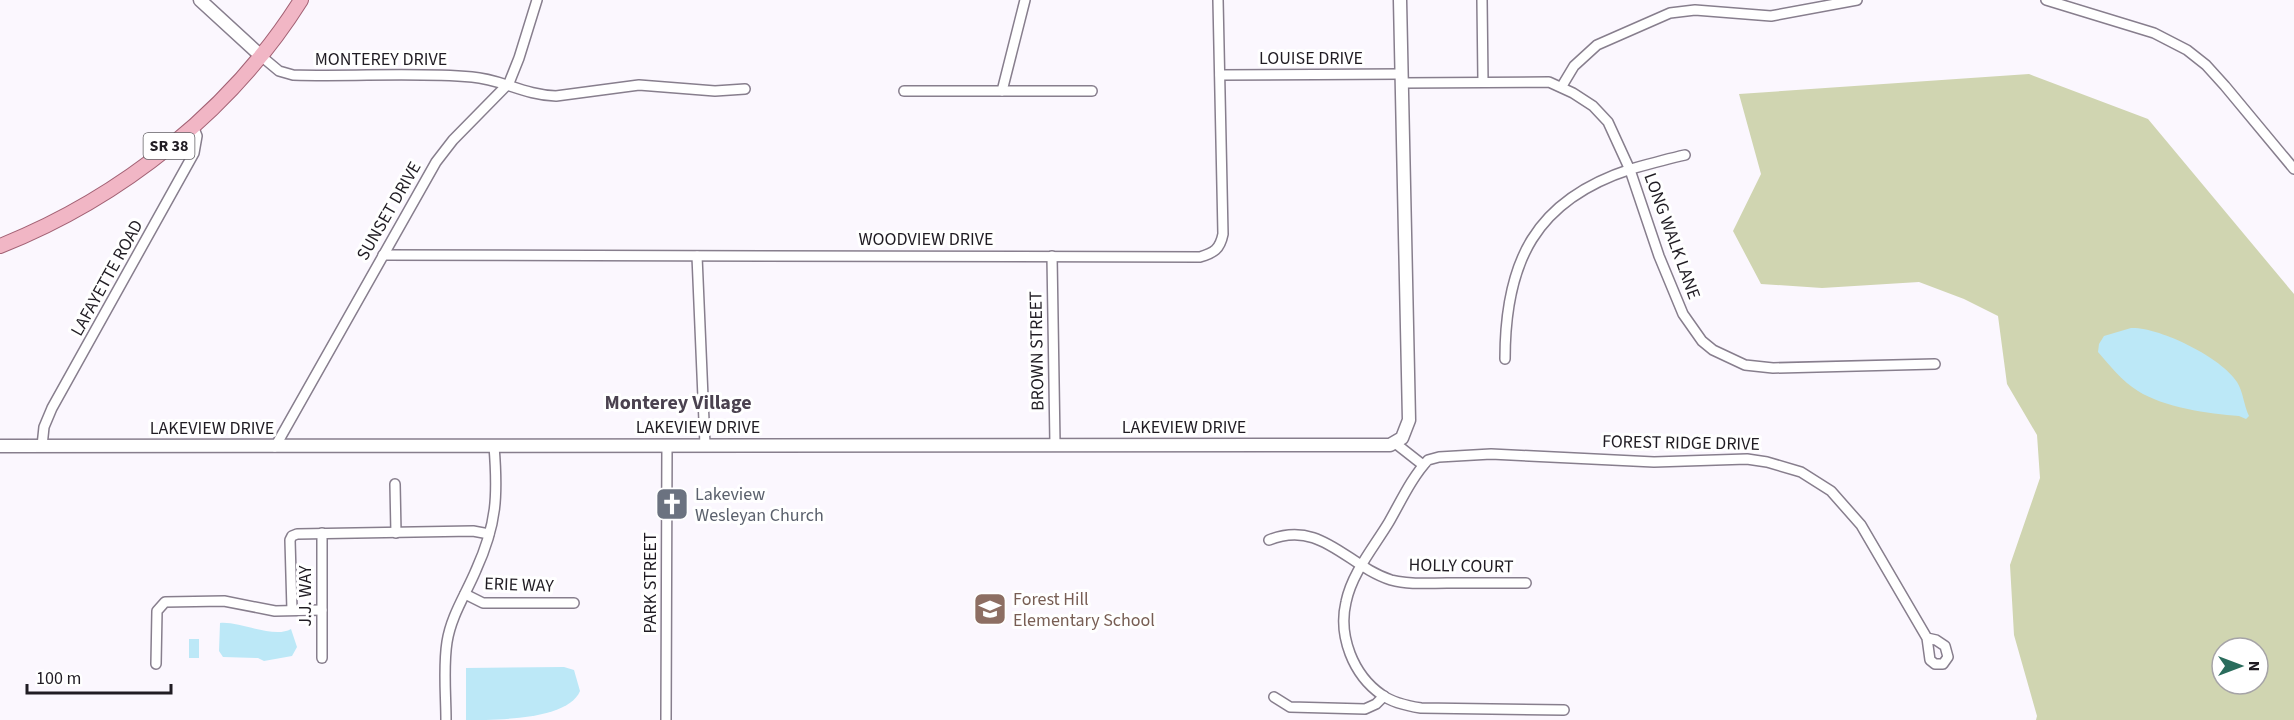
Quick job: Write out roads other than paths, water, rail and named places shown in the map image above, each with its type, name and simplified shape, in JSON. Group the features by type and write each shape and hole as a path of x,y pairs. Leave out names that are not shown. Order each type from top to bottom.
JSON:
{"main road":[{"name":"SR 38","path":"0,246 66,216 100,195 193,126 225,96 261,56 301,0"}],"street":[{"path":"200,0 261,56"},
{"name":"SUNSET DRIVE","path":"276,447 436,162 453,140 506,86 514,73 537,0"},
{"path":"1002,91 1025,0"},
{"name":"WOODVIEW DRIVE","path":"383,255 1200,257 1218,249 1223,234 1218,0"},
{"path":"1400,0 1409,420 1402,438 1395,443 1423,465 1363,565 1346,602 1344,626 1347,646 1354,663 1364,677 1384,696 1396,702 1421,708 1564,710"},
{"path":"1482,0 1484,81"},
{"path":"1562,86 1574,66 1597,45 1663,15 1695,5 1771,16 1857,0"},
{"path":"2046,0 2154,33 2187,50 2206,65 2225,86 2294,169"},
{"name":"MONTEREY DRIVE","path":"261,56 279,71 293,75 475,77 528,93 556,96 623,85 715,91 745,89"},
{"name":"LOUISE DRIVE","path":"1220,75 1402,79"},
{"name":"LONG WALK LANE","path":"1402,79 1535,81 1562,86 1593,106 1603,115 1630,170 1659,256 1683,314 1702,341 1713,350 1745,364 1773,368 1935,364"},
{"path":"904,91 1092,91"},
{"name":"LAFAYETTE ROAD","path":"42,446 44,428 52,408 194,153 197,136 193,126"},
{"path":"1505,359 1506,321 1512,283 1520,258 1534,237 1566,202 1585,189 1630,170 1685,155"},
{"path":"697,256 705,445"},
{"name":"BROWN STREET","path":"1052,256 1055,444"},
{"name":"LAKEVIEW DRIVE","path":"0,446 1055,444 1384,446 1395,443"},
{"name":"PARK STREET","path":"666,720 667,445"},
{"path":"446,720 447,642 457,610 477,569 496,505 498,489 494,446"},
{"name":"FOREST RIDGE DRIVE","path":"1423,465 1432,458 1491,454 1654,462 1746,459 1782,465 1816,480 1831,491 1852,513 1927,638"},
{"path":"395,484 396,533"},
{"path":"322,534 473,531 489,534"},
{"name":"J.J. WAY","path":"292,610 290,540 292,536 322,534 322,658"},
{"name":"HOLLY COURT","path":"1269,540 1281,535 1303,534 1328,543 1388,579 1410,583 1526,584"},
{"name":"ERIE WAY","path":"465,594 476,601 496,604 574,603"},
{"path":"156,664 157,611 165,602 224,601 263,610 322,610"},
{"path":"1274,697 1290,708 1365,709 1376,704 1384,696"}],"water":[{"path":"2131,328 2143,329 2173,338 2218,363 2237,382 2249,416 2246,419 2173,405 2148,397 2132,387 2098,352 2099,344 2104,336"},
{"path":"220,623 275,632 291,629 297,647 292,656 264,661 258,658 223,657 219,651"},
{"path":"189,639 199,639 199,658 189,658"},
{"path":"564,667 574,670 580,691 573,701 561,708 530,716 495,720 466,720 466,668"}],"place":[{"name":"Lakeview Wesleyan Church","path":"672,504"},
{"name":"Forest Hill Elementary School","path":"990,609"}],"district":[{"name":"Monterey Village","path":"678,403"}]}
